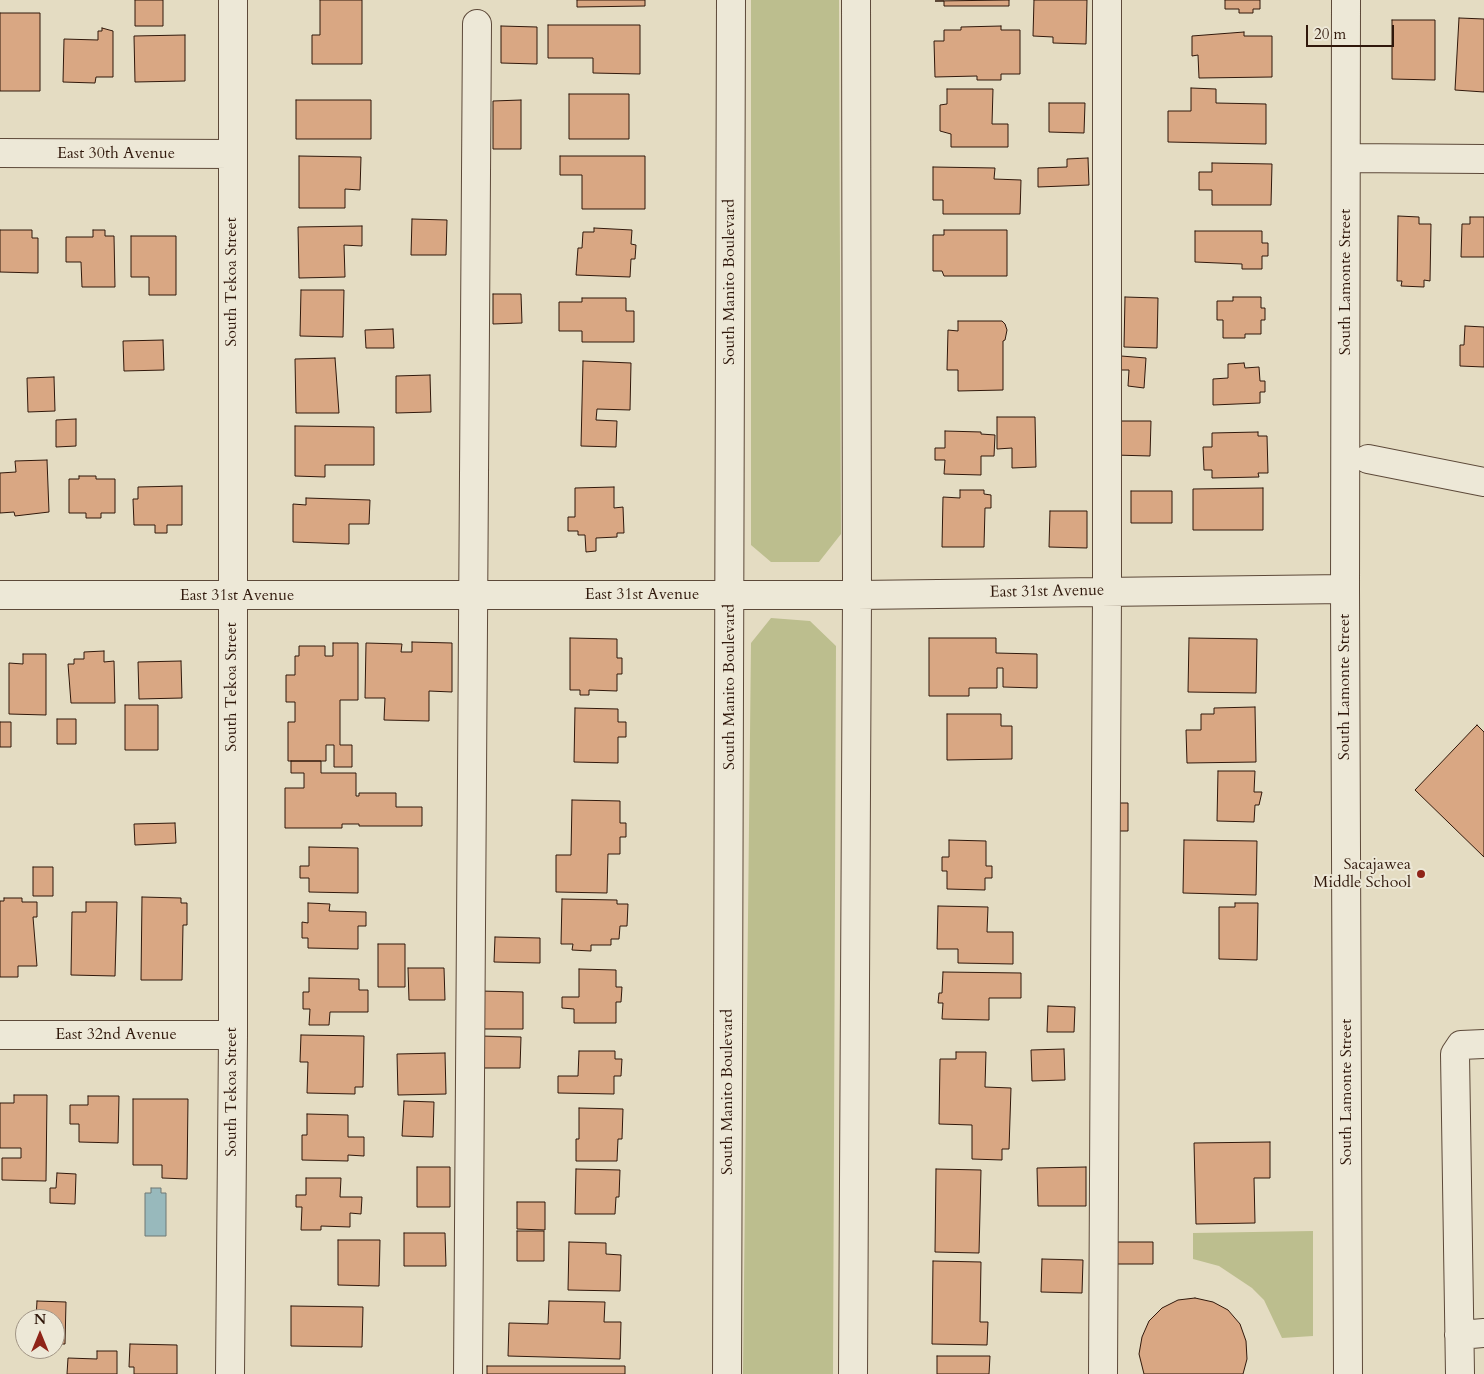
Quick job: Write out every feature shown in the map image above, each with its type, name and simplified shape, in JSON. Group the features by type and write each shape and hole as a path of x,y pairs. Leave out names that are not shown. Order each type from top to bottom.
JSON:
{"street":[{"name":"South Tekoa Street","path":"230,1374 233,1035 233,0"},
{"name":"South Manito Boulevard","path":"727,1374 731,0"},
{"path":"853,1374 857,595 856,0"},
{"path":"1102,1374 1107,591 1107,0"},
{"name":"South Lamonte Street","path":"1346,0 1345,588 1348,1374"},
{"path":"468,1374 477,24"},
{"name":"East 30th Avenue","path":"0,153 232,154"},
{"path":"1346,158 1484,159"},
{"path":"1368,459 1484,482"},
{"name":"East 31st Avenue","path":"0,596 857,595 1345,588"},
{"name":"East 32nd Avenue","path":"0,1035 233,1035"},
{"path":"1460,1374 1472,1334 1455,1054 1461,1045 1484,1044"}],"green space":[{"path":"751,0 839,0 841,534 819,562 771,562 751,545"},
{"path":"771,618 810,621 836,646 833,1374 743,1374 751,643"},
{"path":"1313,1231 1313,1336 1282,1338 1264,1300 1252,1288 1219,1266 1193,1259 1193,1233"}],"water":[{"path":"151,1188 161,1188 161,1193 166,1193 166,1236 145,1236 145,1193 151,1193"}],"building":[{"path":"135,0 163,0 163,26 135,26"},
{"path":"320,0 362,0 362,64 312,64 312,35 320,35"},
{"path":"577,0 645,0 645,6 577,7"},
{"path":"1009,0 1009,6 944,6 944,1 935,1"},
{"path":"1034,0 1087,0 1086,44 1053,43 1053,37 1033,36"},
{"path":"1225,0 1260,0 1260,9 1253,9 1253,13 1239,13 1239,9 1225,9"},
{"path":"0,13 40,13 40,91 0,91"},
{"path":"1459,18 1484,19 1484,92 1455,90"},
{"path":"1392,20 1435,20 1435,80 1392,79"},
{"path":"548,25 640,25 640,74 593,73 593,58 548,58"},
{"path":"501,26 537,27 537,64 501,63"},
{"path":"1001,26 1001,30 1020,30 1020,74 1001,74 1001,80 977,80 977,76 935,77 934,41 944,41 944,30 961,30 961,27"},
{"path":"102,28 113,31 113,77 96,77 95,83 63,82 64,39 98,40 98,31 102,31"},
{"path":"1244,32 1244,36 1272,36 1272,77 1199,78 1198,55 1192,56 1192,36"},
{"path":"185,35 185,81 135,82 134,36"},
{"path":"1191,88 1216,89 1216,103 1266,104 1266,144 1168,142 1168,111 1191,111"},
{"path":"947,89 993,89 992,124 1008,124 1008,147 951,147 951,134 940,131 940,105 947,104"},
{"path":"569,94 629,94 629,139 569,139"},
{"path":"296,100 371,100 371,139 296,139"},
{"path":"521,100 521,149 493,149 493,101"},
{"path":"1049,103 1085,103 1084,133 1049,132"},
{"path":"299,156 361,157 360,190 345,189 345,208 299,208"},
{"path":"560,156 645,156 645,209 582,209 582,175 560,175"},
{"path":"1088,158 1089,185 1038,187 1038,168 1067,167 1067,159"},
{"path":"1212,163 1272,164 1271,205 1212,205 1212,190 1199,190 1199,172 1212,172"},
{"path":"933,167 995,168 994,179 1021,180 1020,214 943,214 943,200 933,200"},
{"path":"1398,216 1419,217 1419,224 1431,224 1430,281 1424,280 1424,287 1401,286 1402,281 1397,281"},
{"path":"1470,217 1484,217 1484,257 1461,257 1462,224 1470,224"},
{"path":"412,219 447,220 446,255 411,255"},
{"path":"362,226 362,246 344,245 345,277 299,278 298,227"},
{"path":"594,228 632,230 631,244 636,245 635,259 631,259 630,277 576,275 578,248 582,248 583,232 594,232"},
{"path":"0,230 32,230 32,238 38,238 38,273 0,272"},
{"path":"93,230 105,230 105,236 114,236 115,287 82,287 81,262 66,262 66,237 93,237"},
{"path":"944,230 1007,230 1007,276 944,276 942,271 933,271 933,235 944,235"},
{"path":"1195,231 1262,231 1262,243 1268,243 1268,256 1262,256 1262,269 1242,269 1242,264 1195,262"},
{"path":"131,236 176,236 176,295 149,295 149,277 131,277"},
{"path":"301,290 344,290 343,337 300,336"},
{"path":"493,294 521,294 522,323 493,324"},
{"path":"1125,297 1158,298 1157,348 1124,347"},
{"path":"1233,297 1261,297 1261,308 1265,308 1265,320 1261,320 1261,334 1245,334 1245,338 1223,338 1223,320 1217,320 1217,301 1233,301"},
{"path":"582,298 626,298 626,311 634,311 634,342 582,342 582,331 559,331 559,302 582,302"},
{"path":"958,321 1002,321 1005,324 1007,330 1005,340 1003,341 1003,390 958,391 958,370 947,370 948,330 958,331"},
{"path":"1465,326 1484,327 1484,367 1460,366 1460,345 1464,345"},
{"path":"393,329 394,348 366,348 365,330"},
{"path":"163,340 164,370 124,371 123,341"},
{"path":"1121,356 1146,358 1144,388 1128,386 1129,370 1120,370"},
{"path":"335,358 339,413 296,413 295,359"},
{"path":"583,361 631,363 630,410 597,409 596,420 617,421 616,447 581,446"},
{"path":"1244,363 1245,368 1259,367 1260,381 1265,381 1265,392 1260,392 1260,403 1213,405 1213,379 1228,378 1228,364"},
{"path":"430,375 431,412 396,413 396,376"},
{"path":"54,377 55,411 28,412 27,378"},
{"path":"997,417 1035,417 1036,467 1012,468 1012,448 997,449"},
{"path":"76,419 76,446 56,447 56,420"},
{"path":"1114,421 1151,421 1150,456 1114,455"},
{"path":"295,426 374,427 374,465 325,465 325,477 295,476"},
{"path":"945,431 981,432 981,434 995,435 994,456 981,456 981,475 944,474 945,460 935,460 935,448 945,448"},
{"path":"1258,432 1258,436 1267,436 1268,473 1258,473 1259,477 1212,478 1212,470 1204,470 1203,447 1212,447 1212,433"},
{"path":"47,460 49,512 15,516 14,512 0,513 0,473 16,472 15,461"},
{"path":"79,476 96,476 96,479 115,479 115,513 101,513 101,518 86,518 86,513 69,513 69,479 79,479"},
{"path":"182,486 182,525 167,525 167,533 155,533 155,525 134,525 133,499 138,499 138,487"},
{"path":"614,487 614,508 623,507 624,533 617,533 617,537 596,538 596,551 586,552 585,535 578,535 578,531 568,531 568,517 575,517 575,488"},
{"path":"1263,488 1263,530 1193,530 1193,489"},
{"path":"960,490 984,490 984,494 991,495 991,508 985,508 984,547 942,547 943,497 960,498"},
{"path":"1131,491 1172,491 1172,523 1131,523"},
{"path":"306,498 370,500 369,524 349,524 349,544 293,542 293,504 306,505"},
{"path":"1050,511 1087,511 1087,548 1049,547"},
{"path":"570,638 617,639 617,658 622,658 622,674 617,674 617,691 589,690 589,695 580,695 580,690 570,690"},
{"path":"929,638 996,638 996,653 1037,654 1037,688 1003,687 1003,668 997,668 997,688 969,688 969,696 929,696"},
{"path":"1189,638 1257,639 1256,693 1188,692"},
{"path":"412,642 452,643 452,692 429,691 429,721 384,720 385,698 365,698 366,643 402,644 401,652 412,652"},
{"path":"333,643 358,643 358,700 340,700 340,745 352,745 352,767 334,767 334,745 326,745 326,761 288,761 288,722 295,722 295,702 286,702 286,675 295,675 295,656 299,656 299,646 325,646 325,656 333,656"},
{"path":"104,651 104,662 114,661 115,703 71,703 68,664 74,664 74,659 84,659 84,652"},
{"path":"23,654 46,654 46,715 9,714 9,663 23,664"},
{"path":"181,661 182,698 139,699 138,662"},
{"path":"125,705 158,705 158,750 125,750"},
{"path":"1255,707 1256,762 1187,763 1186,730 1201,730 1201,714 1214,714 1214,708"},
{"path":"575,708 618,709 618,722 626,722 626,737 618,737 618,763 574,762"},
{"path":"947,714 1001,714 1001,726 1012,726 1012,759 947,760"},
{"path":"57,719 76,719 76,744 57,744"},
{"path":"0,722 11,722 11,747 0,747"},
{"path":"1477,725 1484,732 1484,857 1415,790"},
{"path":"291,761 321,761 321,773 356,773 356,796 359,796 359,793 396,793 396,807 422,807 422,826 359,826 359,824 342,824 342,828 285,828 285,788 304,788 304,773 291,773"},
{"path":"1218,771 1255,771 1254,792 1262,792 1259,805 1255,805 1254,822 1217,821"},
{"path":"572,800 620,801 620,823 626,823 626,837 620,837 620,854 608,854 607,893 556,892 556,855 571,855"},
{"path":"1109,803 1128,803 1128,831 1109,831"},
{"path":"175,823 176,843 135,845 134,824"},
{"path":"949,840 986,841 986,866 992,866 992,878 985,878 985,890 947,889 947,871 942,871 942,857 949,857"},
{"path":"1184,840 1257,841 1256,895 1183,893"},
{"path":"309,847 358,848 358,893 309,892 309,878 300,878 300,866 309,866"},
{"path":"33,867 53,867 53,896 33,896"},
{"path":"142,897 181,898 181,903 187,903 187,925 183,925 182,980 141,980"},
{"path":"4,898 22,898 22,902 37,902 37,917 33,917 37,966 18,966 18,977 0,977 0,901 4,901"},
{"path":"562,899 617,900 617,904 628,904 627,926 620,926 619,939 611,939 611,945 591,945 591,951 572,950 573,944 561,944"},
{"path":"86,902 117,902 115,976 71,975 72,912 86,912"},
{"path":"308,903 330,904 329,911 366,912 366,926 358,926 358,949 308,948 308,938 302,938 302,922 308,923"},
{"path":"1235,903 1258,903 1257,960 1219,959 1219,907 1235,907"},
{"path":"938,906 988,907 987,932 1013,932 1013,964 958,963 958,949 937,949"},
{"path":"495,937 540,938 540,963 494,962"},
{"path":"378,944 405,944 405,987 378,987"},
{"path":"408,968 444,968 445,1000 409,1000"},
{"path":"579,969 616,970 616,987 622,987 621,1002 616,1002 616,1023 574,1023 574,1009 562,1008 562,997 579,997"},
{"path":"943,972 1021,973 1021,998 989,998 989,1020 942,1019 943,1003 938,1003 939,993 942,993"},
{"path":"309,978 359,979 359,990 368,990 368,1012 330,1012 329,1025 309,1025 310,1009 303,1009 303,992 309,992"},
{"path":"480,991 523,992 523,1029 479,1029"},
{"path":"1048,1006 1075,1007 1074,1032 1047,1032"},
{"path":"301,1035 364,1036 363,1087 355,1087 355,1094 307,1093 308,1062 300,1062"},
{"path":"480,1036 521,1037 520,1068 479,1068"},
{"path":"1064,1049 1065,1080 1032,1081 1031,1050"},
{"path":"579,1051 615,1051 615,1059 622,1059 621,1076 614,1076 614,1094 558,1093 558,1076 578,1076"},
{"path":"956,1052 986,1052 985,1087 1011,1088 1009,1149 1002,1149 1002,1160 972,1159 972,1125 939,1124 940,1059 956,1059"},
{"path":"445,1053 446,1094 398,1095 397,1054"},
{"path":"14,1095 47,1095 46,1181 2,1180 2,1158 21,1158 21,1148 0,1148 0,1103 14,1103"},
{"path":"88,1096 119,1096 118,1143 79,1142 79,1124 70,1124 70,1105 88,1105"},
{"path":"133,1099 188,1099 187,1179 162,1178 162,1165 133,1165"},
{"path":"404,1101 434,1102 433,1137 402,1136"},
{"path":"579,1108 623,1109 622,1139 618,1139 617,1161 576,1161 576,1139 579,1139"},
{"path":"307,1114 348,1115 348,1137 364,1137 364,1156 348,1155 348,1161 302,1160 302,1135 307,1135"},
{"path":"1270,1142 1270,1178 1254,1178 1255,1223 1196,1224 1194,1143"},
{"path":"417,1167 450,1167 450,1207 417,1207"},
{"path":"1086,1167 1086,1206 1038,1206 1037,1168"},
{"path":"576,1169 620,1170 619,1197 616,1197 615,1214 575,1214"},
{"path":"936,1169 981,1170 979,1253 935,1252"},
{"path":"57,1173 76,1174 75,1204 50,1203 50,1188 56,1188"},
{"path":"306,1178 341,1178 340,1197 362,1197 361,1214 350,1213 350,1227 321,1226 321,1230 301,1230 302,1207 296,1207 296,1195 306,1195"},
{"path":"517,1202 545,1202 545,1230 517,1229"},
{"path":"517,1231 544,1231 544,1261 517,1261"},
{"path":"404,1233 445,1233 446,1266 404,1266"},
{"path":"338,1240 380,1240 379,1286 338,1285"},
{"path":"569,1242 606,1243 606,1254 621,1255 620,1291 568,1290"},
{"path":"1112,1242 1153,1242 1153,1264 1112,1264"},
{"path":"1042,1259 1083,1260 1082,1293 1041,1292"},
{"path":"933,1261 981,1262 980,1322 988,1322 987,1345 932,1344"},
{"path":"1195,1298 1213,1302 1228,1310 1240,1324 1246,1341 1247,1359 1243,1374 1144,1374 1139,1354 1142,1337 1149,1321 1162,1308 1178,1300"},
{"path":"37,1301 66,1302 65,1344 65,1309 37,1309"},
{"path":"549,1301 605,1302 604,1322 621,1322 620,1359 508,1356 509,1323 548,1324"},
{"path":"291,1306 363,1307 362,1347 291,1346"},
{"path":"130,1344 177,1345 177,1374 134,1374 134,1367 129,1367"},
{"path":"97,1351 117,1351 117,1374 67,1374 68,1358 97,1359"},
{"path":"937,1356 990,1356 989,1374 937,1374"},
{"path":"487,1366 625,1366 625,1374 487,1374"}],"place":[{"name":"Sacajawea Middle School","path":"1421,874"}]}
